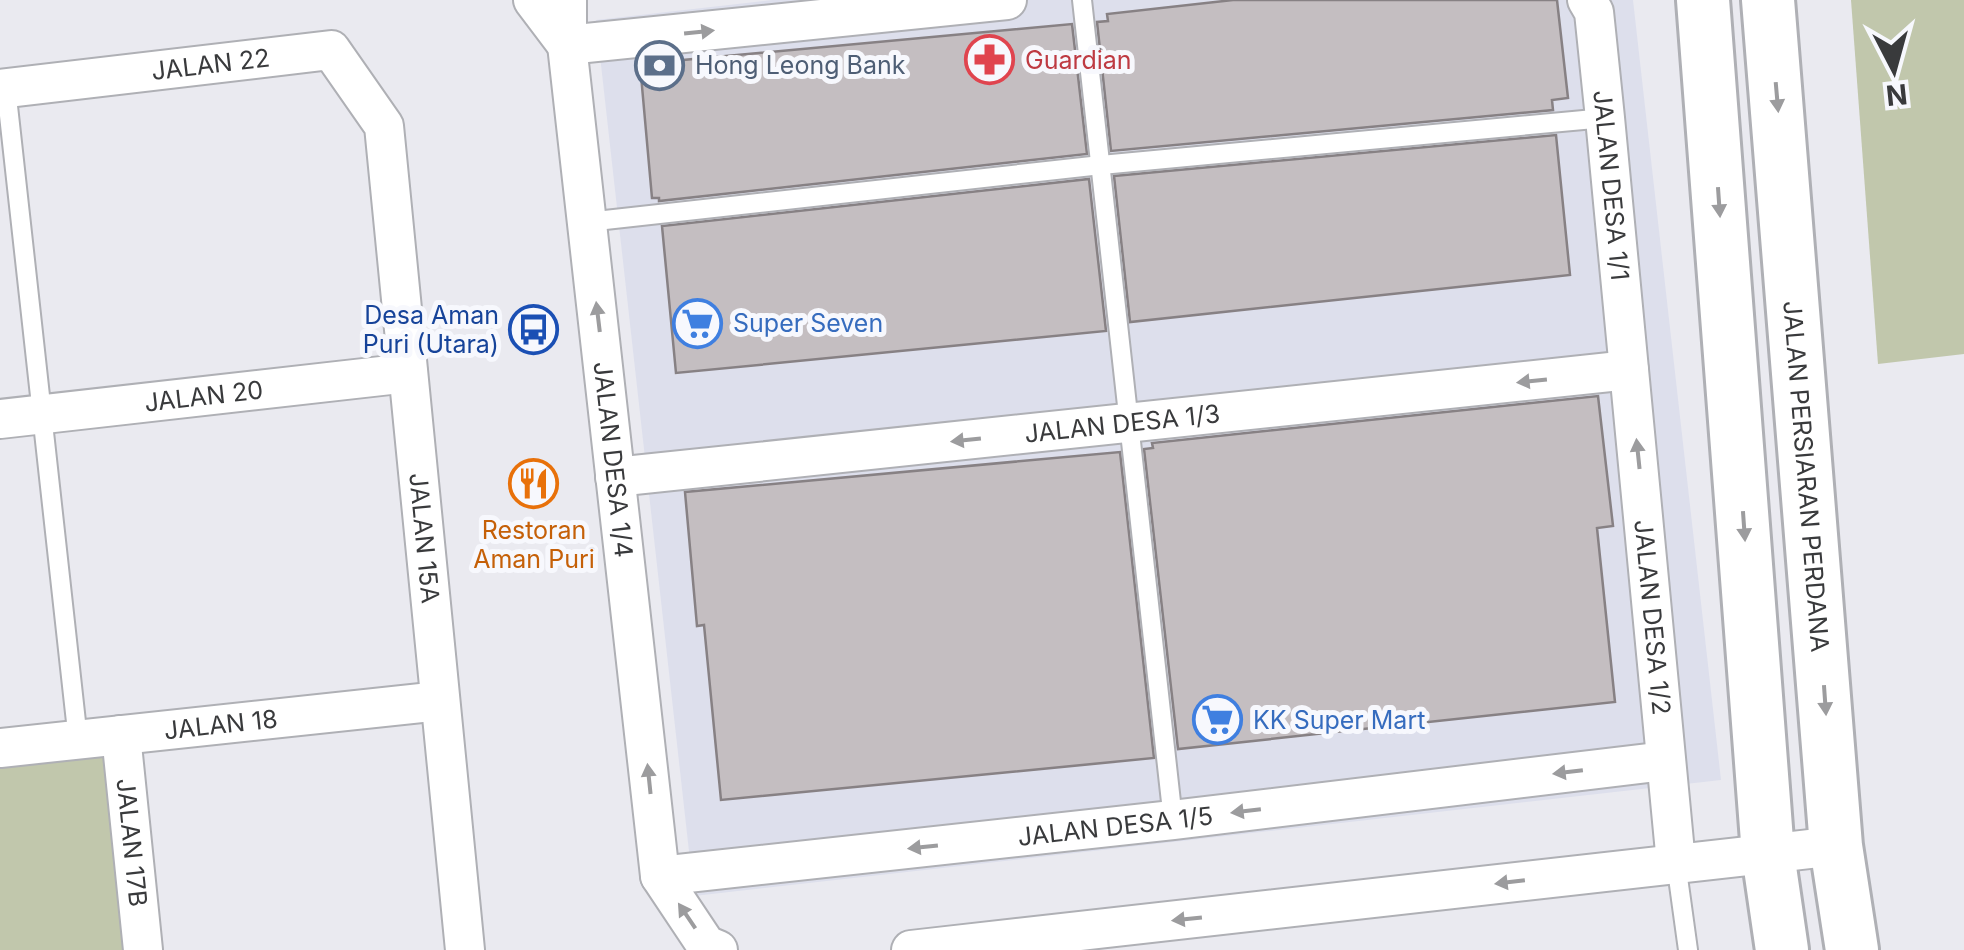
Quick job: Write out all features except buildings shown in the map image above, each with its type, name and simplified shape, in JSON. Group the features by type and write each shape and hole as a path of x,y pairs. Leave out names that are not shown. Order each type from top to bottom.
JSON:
{"street":[{"path":"532,0 567,45 1006,0"},
{"name":"JALAN DESA 1/4","path":"568,0 567,45 660,876"},
{"name":"JALAN DESA 1/1","path":"1586,0 1594,12 1630,370"},
{"path":"1703,0 1768,854 1782,950"},
{"name":"JALAN PERSIARAN PERDANA","path":"1768,0 1836,846 1852,950"},
{"name":"JALAN 22","path":"3,88 330,50 384,126"},
{"name":"JALAN 15A","path":"384,126 465,950"},
{"name":"JALAN DESA 1/3","path":"615,477 1630,370"},
{"name":"JALAN DESA 1/2","path":"1630,370 1676,863"},
{"name":"JALAN 20","path":"0,418 408,373"},
{"name":"JALAN 18","path":"0,748 440,701"},
{"name":"JALAN 17B","path":"121,735 142,950"},
{"name":"JALAN DESA 1/5","path":"660,876 1665,761"},
{"path":"912,950 1836,846"},
{"path":"660,876 706,945 718,950"}],"lane":[{"path":"1082,0 1174,820"},
{"path":"3,88 78,740"},
{"path":"586,222 1100,165 1605,118"},
{"path":"1676,863 1688,950"}],"shaded area":[{"path":"772,0 1633,0 1721,780 694,896 596,20"}],"green space":[{"path":"1851,0 1964,0 1964,354 1878,364"},
{"path":"121,735 143,950 0,950 0,748"}],"place":[{"name":"Guardian","path":"990,60"},
{"name":"Hong Leong Bank","path":"660,65"},
{"name":"Super Seven","path":"698,323"},
{"name":"Desa Aman Puri (Utara)","path":"534,329"},
{"name":"Restoran Aman Puri","path":"534,484"},
{"name":"KK Super Mart","path":"1218,720"}]}
